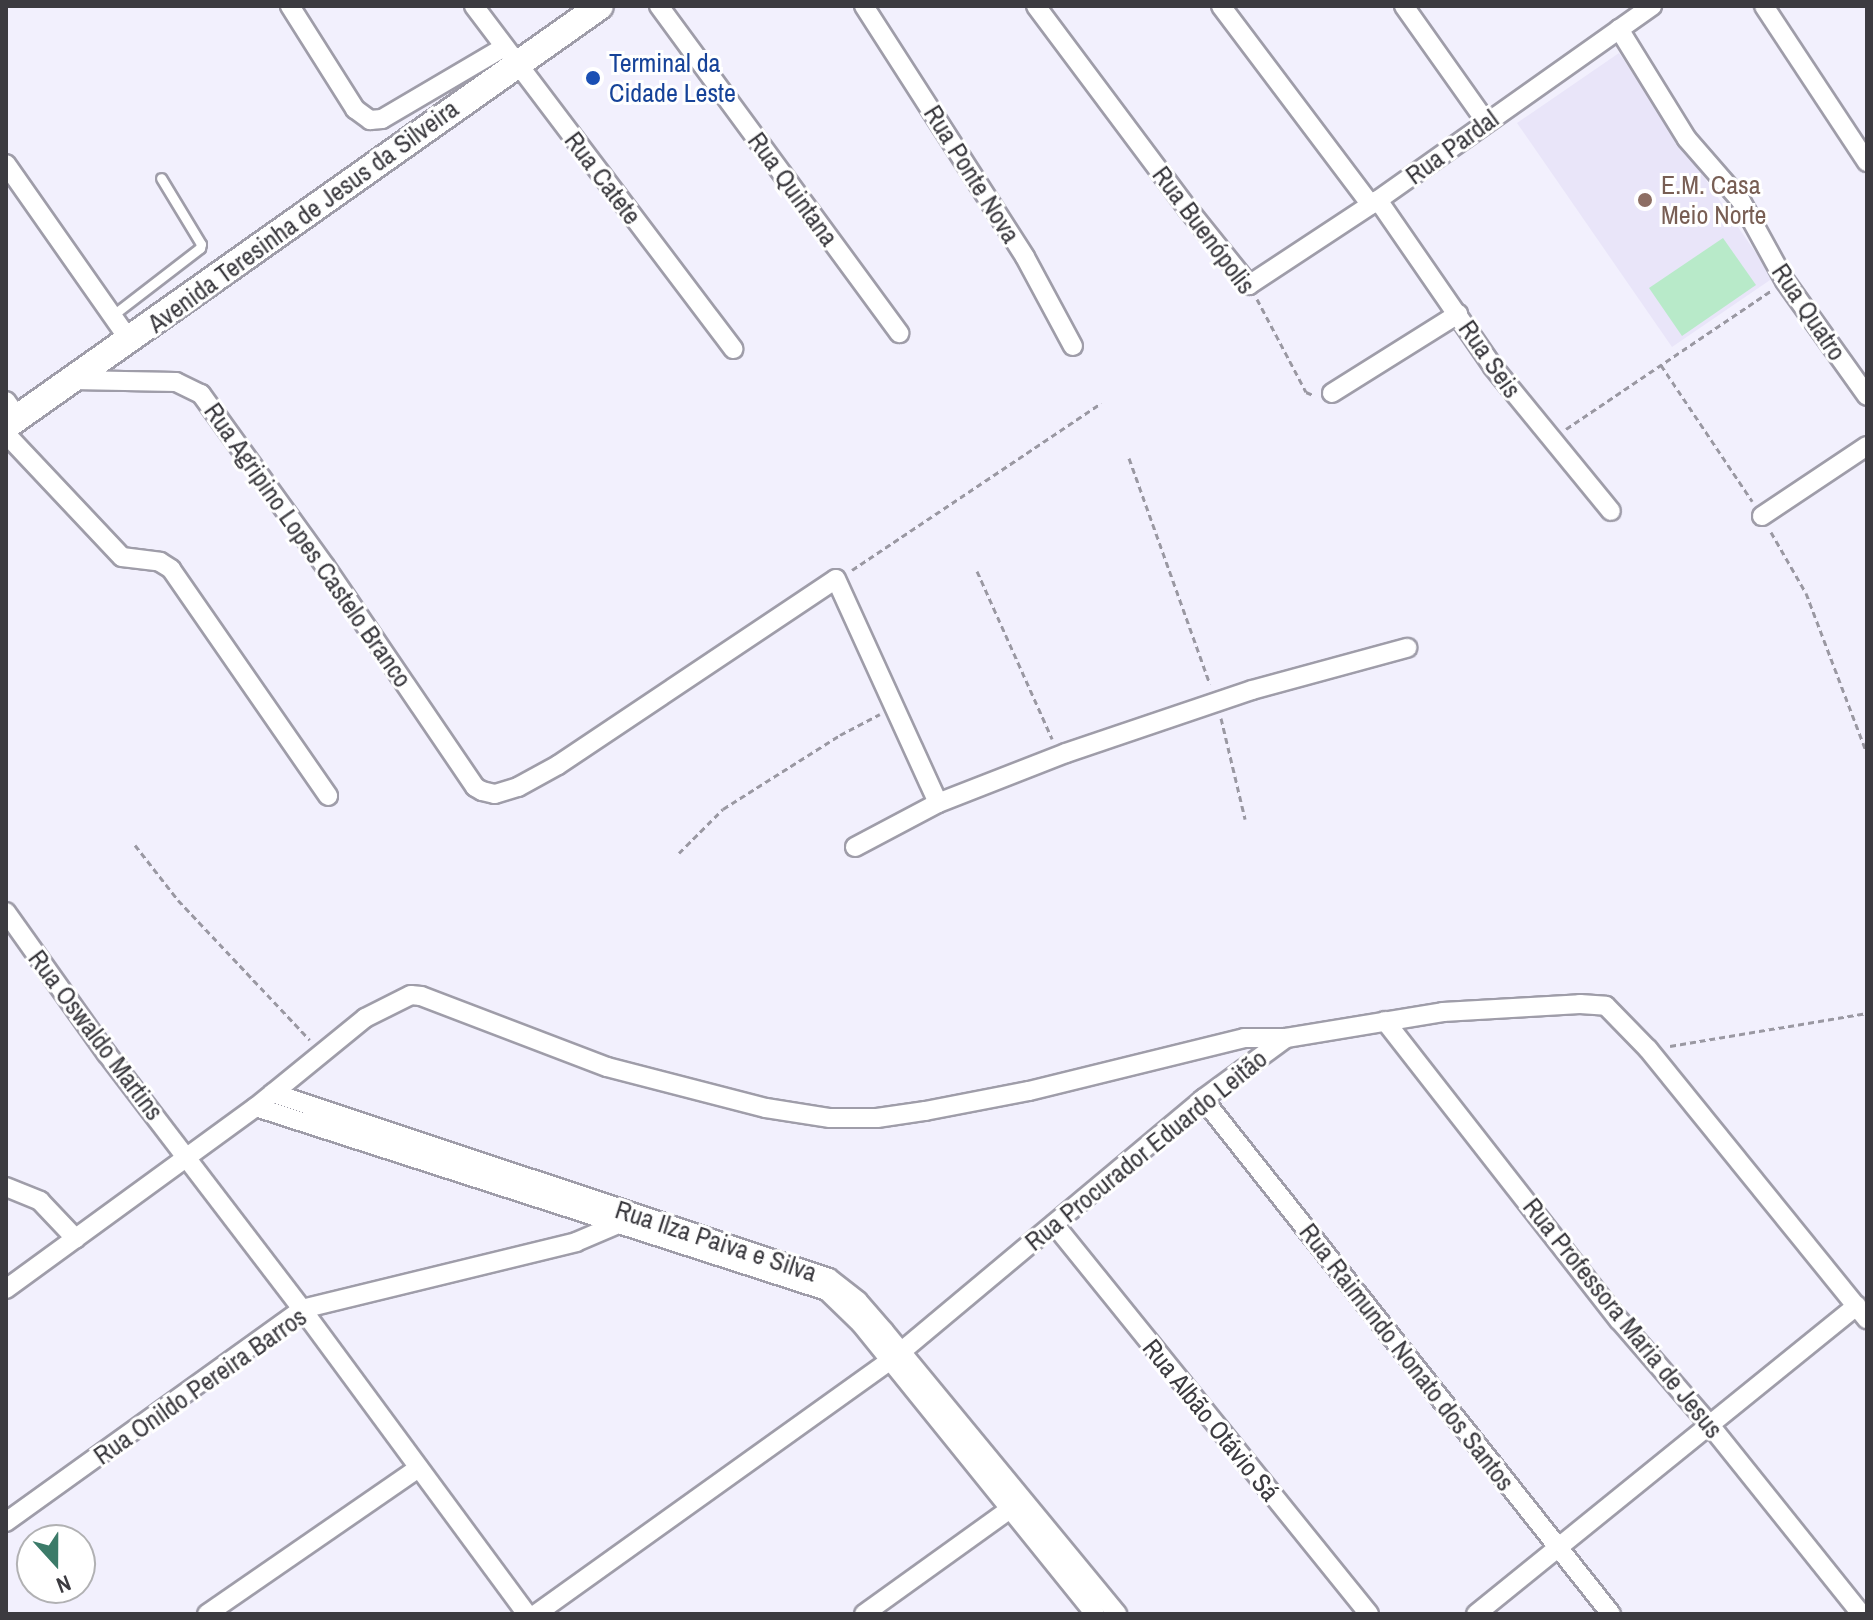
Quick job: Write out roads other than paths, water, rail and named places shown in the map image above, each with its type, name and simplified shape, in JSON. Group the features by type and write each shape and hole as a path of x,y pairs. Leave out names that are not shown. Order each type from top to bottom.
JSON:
{"street":[{"path":"290,6 355,109 370,120 382,119 511,56"},
{"name":"Rua Catete","path":"474,6 733,349"},
{"name":"Avenida Teresinha de Jesus da Silveira","path":"9,420 130,341 384,156 511,56 600,6"},
{"name":"Rua Quintana","path":"659,6 899,333"},
{"name":"Rua Ponte Nova","path":"864,6 1025,257 1073,346"},
{"name":"Rua Buenópolis","path":"1036,6 1195,220 1249,285"},
{"name":"Rua Seis","path":"1221,6 1374,202 1550,440 1611,511"},
{"name":"Rua Pardal","path":"1249,285 1374,202 1652,6"},
{"path":"1764,6 1867,162"},
{"path":"1409,8 1486,122"},
{"name":"Rua Quatro","path":"1619,29 1687,139 1741,201 1785,281 1867,396"},
{"path":"6,164 130,341"},
{"path":"1332,393 1383,358 1458,314"},
{"name":"Rua Agripino Lopes Castelo Branco","path":"73,380 176,382 201,394 325,566 475,787 495,794 518,787 558,765 836,579 938,803"},
{"path":"9,420 26,451 122,557 160,562 171,569 328,796"},
{"path":"1762,516 1867,446"},
{"path":"855,847 938,803 1060,755 1217,702 1407,648"},
{"name":"Rua Oswaldo Martins","path":"6,912 80,1018 188,1157 527,1614"},
{"path":"6,1289 256,1107 320,1052 384,1006 415,995 634,1074 790,1113 877,1118 1029,1091 1244,1038 1286,1038"},
{"name":"Rua Procurador Eduardo Leitão","path":"536,1614 896,1356 1203,1099 1286,1038 1488,1008 1599,1004 1614,1011 1862,1313"},
{"name":"Rua Professora Maria de Jesus","path":"1385,1021 1619,1320 1709,1424 1861,1614"},
{"name":"Rua Ilza Paiva e Silva","path":"273,1093 829,1278 858,1301 896,1356 1016,1505 1095,1614"},
{"name":"Rua Raimundo Nonato dos Santos","path":"1203,1099 1611,1614"},
{"name":"Rua Ilza Paiva e Silva","path":"256,1107 827,1291 896,1356"},
{"path":"6,1187 40,1201 76,1239"},
{"name":"Rua Onildo Pereira Barros","path":"6,1522 302,1309 576,1242 638,1215"},
{"name":"Rua Albão Otávio Sá","path":"1054,1224 1369,1614"},
{"path":"1476,1614 1709,1424 1862,1313"},
{"path":"207,1614 419,1468"},
{"path":"864,1614 1016,1505"},
{"name":"Rua Ilza Paiva e Silva","path":"1016,1505 1117,1614"}],"lane":[{"path":"113,315 200,248 201,244 161,178"}],"place":[{"name":"Terminal da Cidade Leste","path":"593,78"},
{"name":"E.M. Casa Meio Norte","path":"1645,200"}]}
